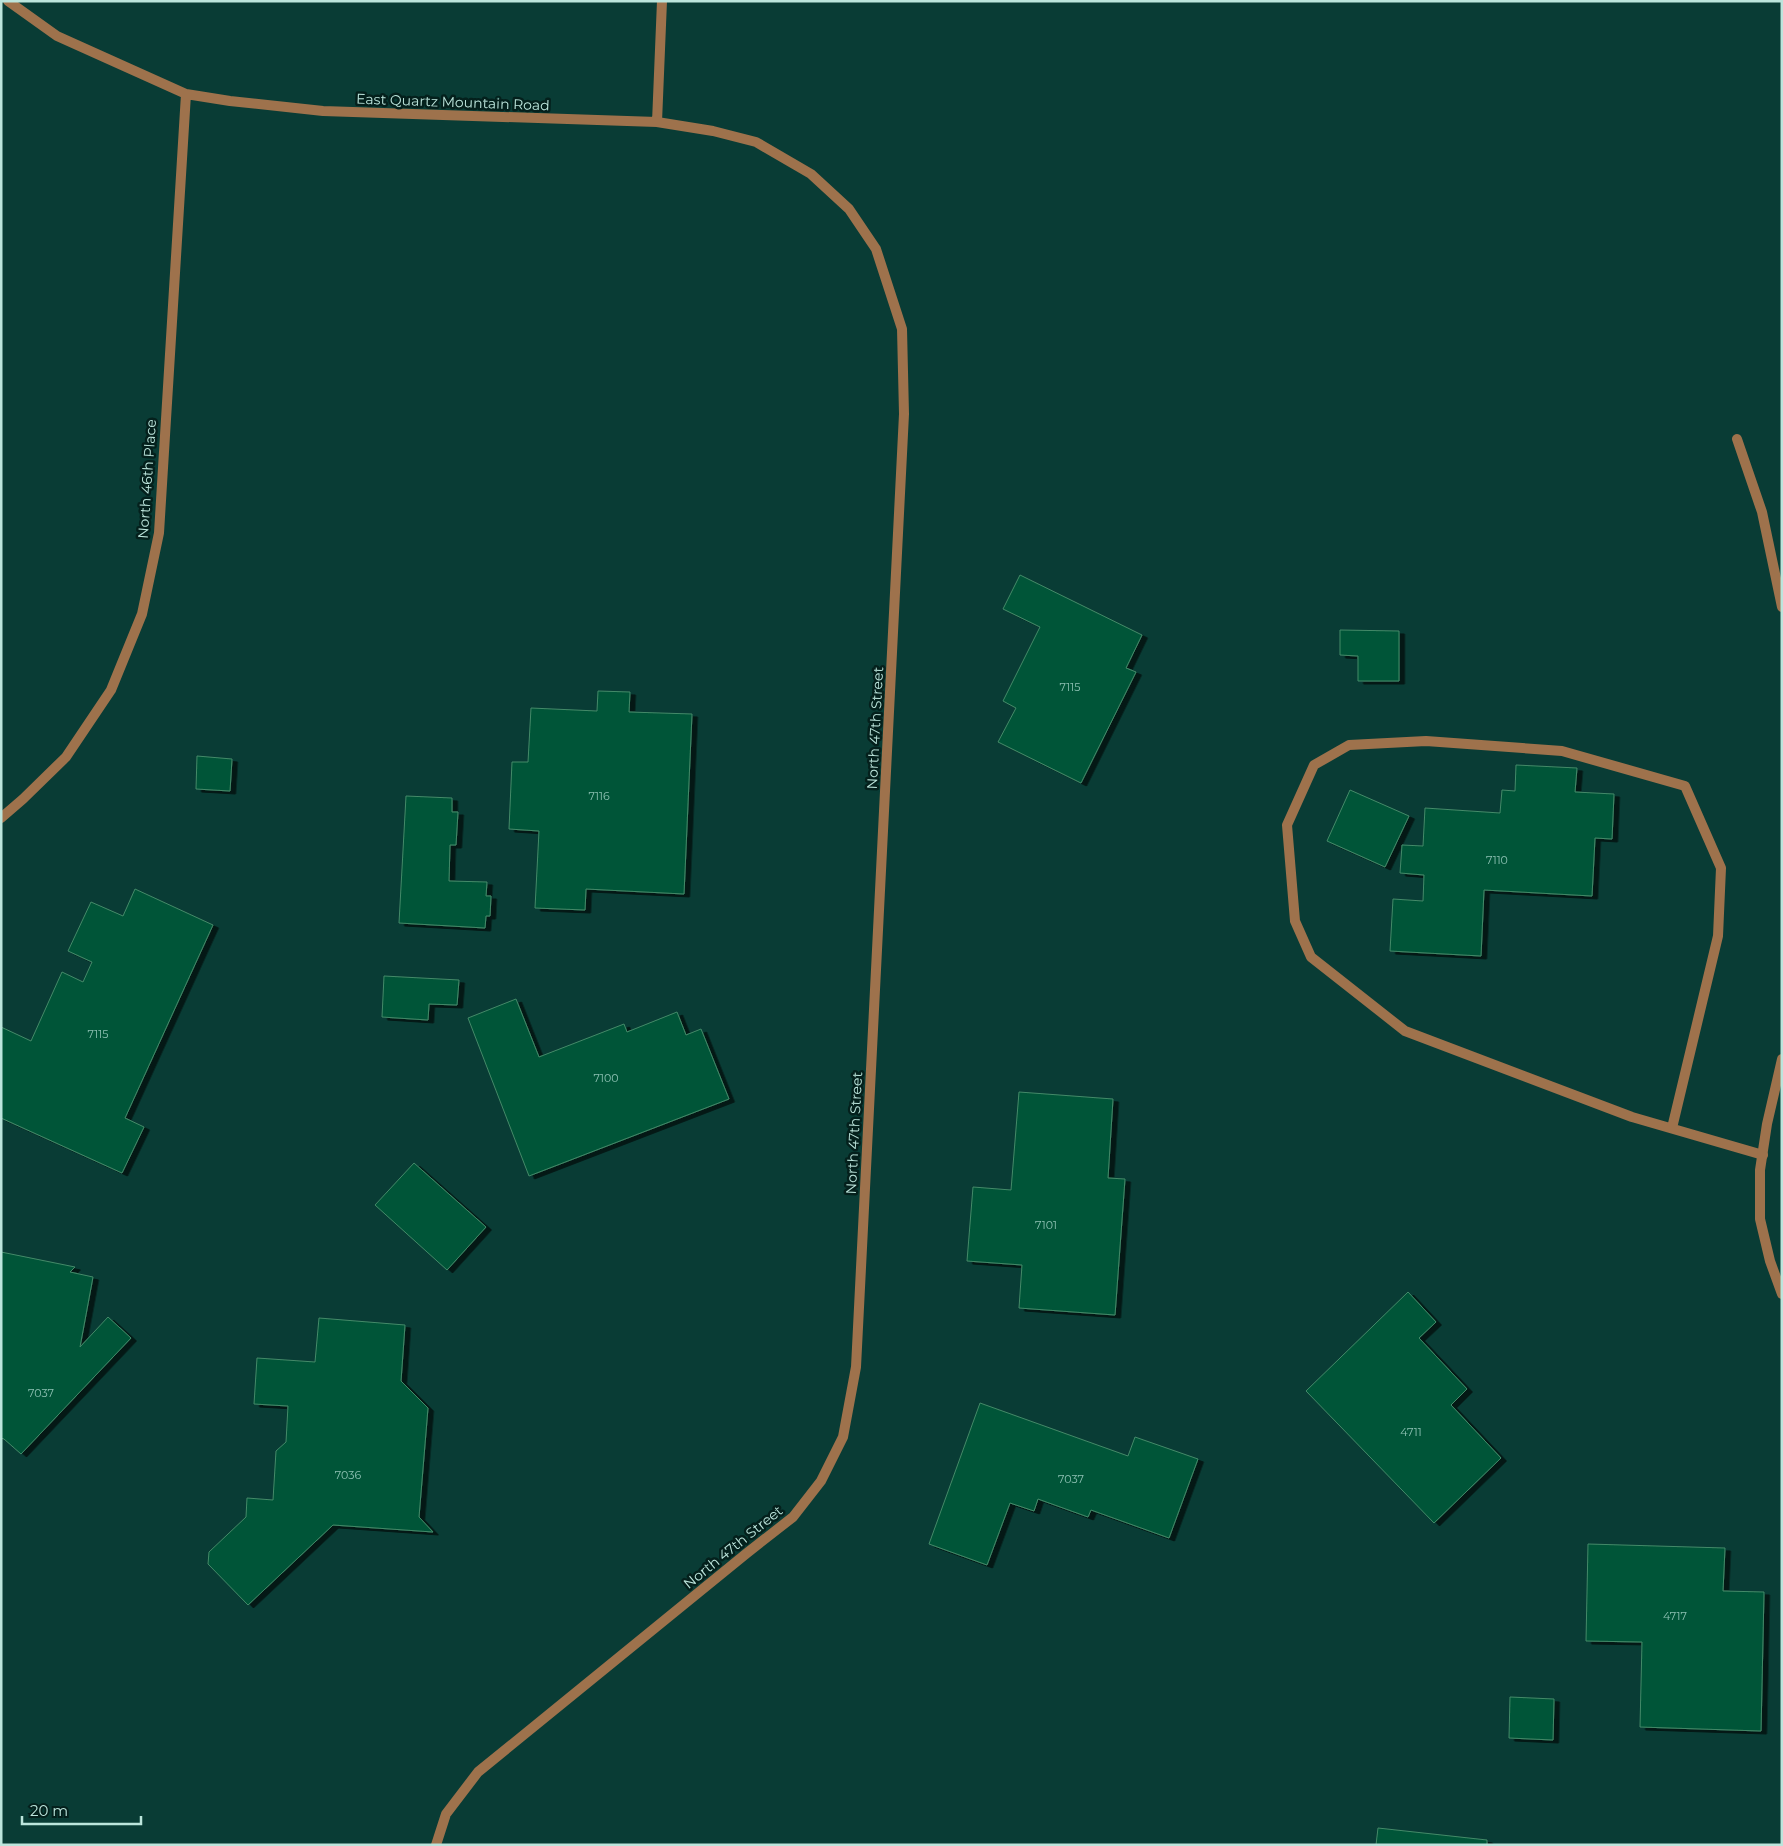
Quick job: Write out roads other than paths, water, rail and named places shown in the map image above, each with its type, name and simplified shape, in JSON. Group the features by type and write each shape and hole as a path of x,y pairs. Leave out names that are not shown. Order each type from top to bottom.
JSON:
{"street":[{"name":"East Quartz Mountain Road","path":"8,1 57,36 186,94 230,102 323,111 657,122 713,131 756,142 811,174 849,209 876,249"},
{"path":"657,122 662,1"},
{"name":"North 46th Place","path":"1,818 66,757 111,690 142,614 159,534 186,94"},
{"name":"North 47th Street","path":"436,1845 446,1814 478,1772 793,1517 821,1481 843,1437 856,1367 904,414 902,329 876,249"},
{"path":"1738,439 1762,512 1782,607"},
{"path":"1672,1128 1718,936 1720,868 1685,786 1562,751 1426,741 1349,746 1314,765 1287,825 1295,921 1311,957 1405,1030 1632,1117 1763,1156"},
{"path":"1781,1292 1770,1261 1760,1219 1760,1170 1767,1124 1782,1059"}]}
